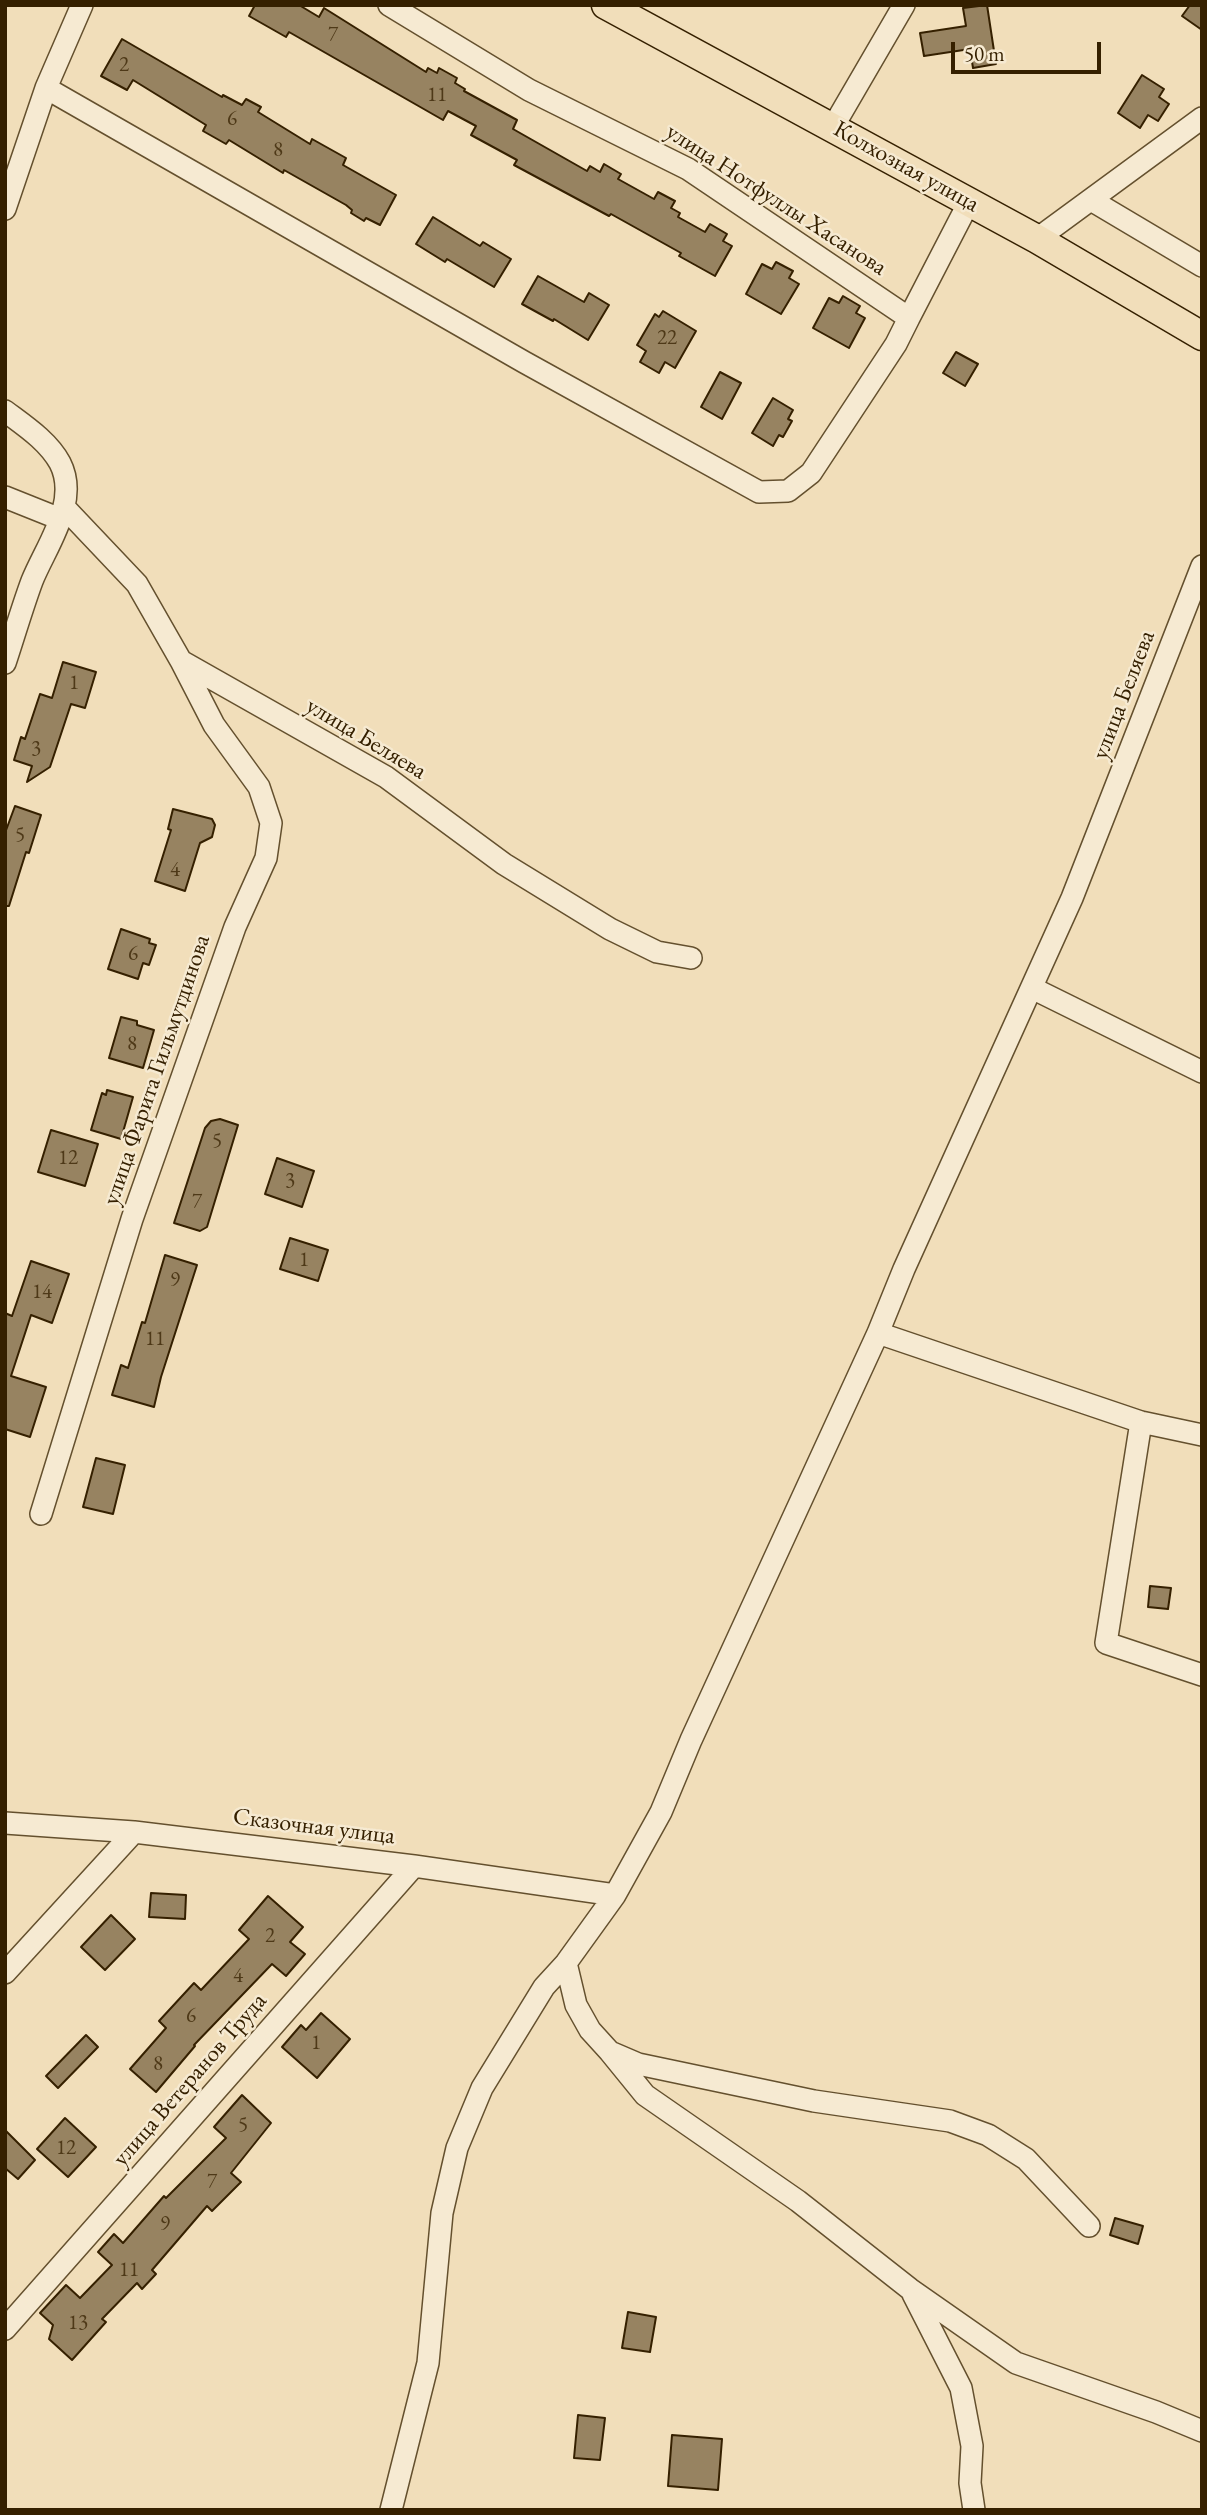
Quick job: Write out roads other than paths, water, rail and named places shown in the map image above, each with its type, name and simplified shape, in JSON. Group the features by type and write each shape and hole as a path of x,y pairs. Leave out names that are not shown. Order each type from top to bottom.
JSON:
{"main road":[{"name":"Колхозная улица","path":"606,5 1038,239 1202,336"}],"street":[{"path":"5,209 46,88 82,5"},
{"name":"улица Нотфуллы Хасанова","path":"389,5 529,90 688,169 909,318"},
{"path":"833,127 904,5"},
{"path":"46,88 524,362 760,492 789,491 811,474 896,344 969,202"},
{"path":"1038,239 1202,118"},
{"path":"1091,200 1202,266"},
{"path":"5,411 42,439 60,464 66,487 62,513 33,580 5,663"},
{"path":"5,497 62,513 136,584 181,662"},
{"name":"улица Беляева","path":"391,2510 428,2363 442,2213 457,2148 482,2088 544,1987 566,1963 615,1895 661,1812 1072,898 1202,566"},
{"name":"улица Беляева","path":"181,662 386,777 504,864 610,929 657,953 691,958"},
{"name":"улица Фарита Гильмутдинова","path":"41,1514 132,1219 235,927 266,858 271,823 259,787 214,725 181,662"},
{"path":"1032,988 1202,1072"},
{"path":"878,1333 1141,1422 1202,1434"},
{"path":"1141,1422 1106,1643 1202,1675"},
{"name":"Сказочная улица","path":"5,1823 134,1832 414,1866 615,1895"},
{"path":"5,1973 134,1832"},
{"name":"улица Ветеранов Труда","path":"5,2329 414,1866"},
{"path":"566,1963 576,2005 590,2030 645,2095 798,2201 910,2289 1016,2363 1202,2431"},
{"path":"610,2052 638,2064 814,2101 950,2120 988,2135 1026,2159 1089,2226"},
{"path":"910,2289 961,2388 972,2446 970,2483 974,2510"}]}
